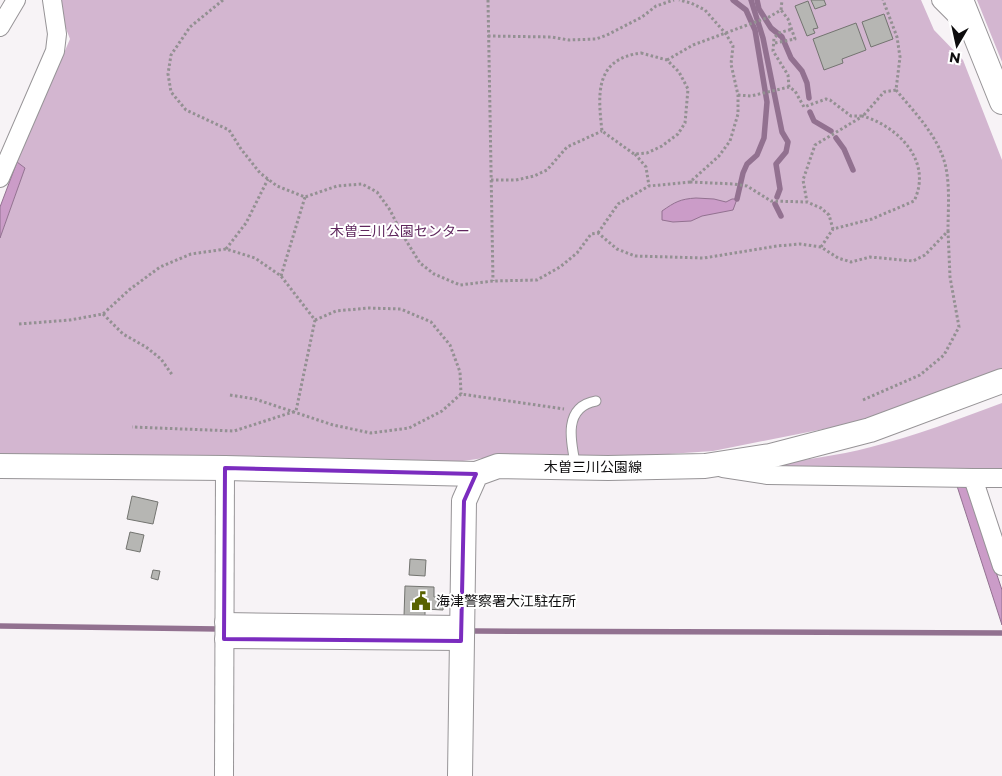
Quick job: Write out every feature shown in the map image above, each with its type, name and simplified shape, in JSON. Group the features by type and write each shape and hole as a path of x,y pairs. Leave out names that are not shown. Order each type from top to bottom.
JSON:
{"main road":[{"path":"961,0 1002,102"},
{"name":"木曽三川公園線","path":"476,474 498,466 705,466 770,456 870,430 1002,381"},
{"path":"0,466 225,468 476,474 464,501 460,776"}],"street":[{"path":"0,27 16,0"},
{"path":"0,178 55,51 57,34 52,0"},
{"path":"941,0 975,33"},
{"path":"705,466 768,475 1002,478"},
{"path":"224,776 225,468"},
{"path":"973,478 1002,566"},
{"path":"224,631 461,633"}],"lane":[{"path":"576,467 570,428 577,411 587,403 596,401"}],"path":[{"path":"223,0 190,28 171,55 168,74 171,92 186,110 229,130 260,173 277,186 305,197 337,186 362,184 377,192 390,210 402,234 420,262 434,274 460,285 493,281 537,280 560,267 577,253 591,234 598,233 618,249 635,256 704,258 800,244 821,247 838,258 850,262 870,257 912,261 924,255 948,231"},
{"path":"488,0 493,281"},
{"path":"488,36 551,37 569,40 596,39 642,17 656,6 674,0"},
{"path":"679,0 691,2 705,10 726,34 733,46 731,64 738,95 738,114 730,140 719,156 690,182"},
{"path":"775,43 794,39 788,20 781,10 782,0"},
{"path":"863,400 920,375 944,355 960,327 950,277 946,168 933,137 896,90 900,57 897,37 883,0"},
{"path":"667,60 693,44 726,34 781,10"},
{"path":"789,87 788,75 773,51 774,38 779,33 792,29"},
{"path":"602,131 600,90 602,77 619,59 628,55 640,53 667,60 679,72 688,89 685,123 678,134 662,146 647,153 634,154"},
{"path":"738,95 751,96 789,87 795,91 804,107 826,99 830,100 851,116 863,116 887,127 909,148 918,164 921,177 919,190 914,201 872,219 832,229"},
{"path":"807,202 803,180 815,145 863,116 884,92 896,90"},
{"path":"491,180 516,180 534,176 547,170 567,147 602,131"},
{"path":"602,131 634,154 646,167 649,186"},
{"path":"226,249 246,223 268,179"},
{"path":"598,233 618,204 649,186 690,182 734,184 747,186 771,200 807,202 821,208 829,215 832,229 821,247"},
{"path":"281,276 305,197"},
{"path":"19,324 70,320 103,314 129,290 160,267 190,254 226,249 255,258 281,276 315,320 296,412"},
{"path":"315,320 336,311 368,308 401,309 431,322 450,345 460,372 462,394"},
{"path":"103,314 123,334 146,347 161,359 173,376"},
{"path":"230,395 255,399 333,425 371,432 409,428 442,411 462,394 577,411"},
{"path":"132,427 234,431 296,412"}],"highlighted area":[{"path":"225,468 476,474 464,501 461,641 224,639"}],"green space":[{"name":"木曽三川公園センター","path":"55,0 921,0 934,30 963,60 1002,160 1002,369 918,403 859,422 713,451 639,456 491,457 449,463 0,459 0,238 25,168 17,162 70,39"},
{"path":"977,0 1002,0 1002,62"},
{"path":"1002,403 1002,470 923,472 769,469 768,465 832,455 887,443"}],"shaded area":[{"path":"17,162 25,168 0,238 0,207"},
{"path":"696,198 726,202 737,199 733,210 702,216 691,221 673,222 662,220 662,211 674,203"},
{"path":"957,486 968,488 1002,590 1002,625"}],"building":[{"path":"811,0 824,0 826,5 815,9"},
{"path":"808,1 818,28 813,29 815,33 807,36 795,6"},
{"path":"884,14 893,39 871,47 862,22"},
{"path":"856,23 866,50 842,59 843,63 824,70 813,39"},
{"path":"132,496 158,502 153,524 127,519"},
{"path":"130,532 144,535 140,552 126,549"},
{"path":"410,559 426,560 425,576 409,575"},
{"path":"153,570 160,571 158,580 151,578"},
{"path":"405,586 434,587 434,597 444,597 443,610 425,609 425,616 404,616"}],"waterway":[{"path":"733,0 746,10 755,30 767,102 764,138 757,155 747,164 743,173 737,199"},
{"path":"751,0 763,38 782,132 788,142 786,152 776,164 780,189 777,197"},
{"path":"757,0 759,9 771,28 782,37 791,58 802,71 807,83 809,98"},
{"path":"810,112 814,121 831,131"},
{"path":"836,138 844,149 853,170"},
{"path":"775,204 781,216"},
{"path":"0,626 218,629"},
{"path":"474,631 1002,633"}],"place":[{"name":"海津警察署大江駐在所","path":"421,601"}]}
